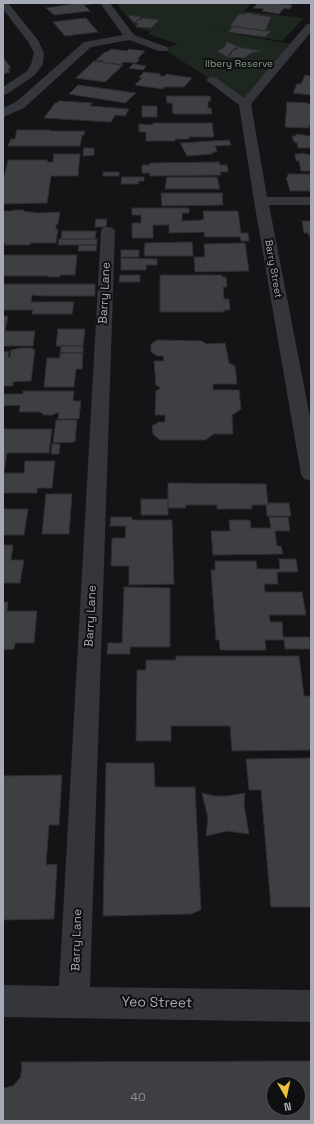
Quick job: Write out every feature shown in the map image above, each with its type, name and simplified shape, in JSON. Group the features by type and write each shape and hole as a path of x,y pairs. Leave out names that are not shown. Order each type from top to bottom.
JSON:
{"street":[{"path":"3,3 34,42 39,53 37,64 30,73 3,92"},
{"path":"105,3 130,38"},
{"path":"212,80 245,104 311,26"},
{"path":"3,113 20,104 88,44 130,38 163,49"},
{"name":"Barry Street","path":"245,104 261,201 311,474"},
{"path":"261,201 311,200"},
{"name":"Barry Lane","path":"74,1002 108,231"},
{"name":"Yeo Street","path":"3,1001 311,1006"}],"green space":[{"name":"Ilbery Reserve","path":"116,3 251,3 244,11 304,18 282,41 208,29 295,45 245,104 212,80 163,49 178,44 148,34 150,31 136,27"}],"building":[{"path":"79,3 91,4 84,5 90,11 54,15 46,8"},
{"path":"258,3 292,5 290,9 284,8 279,14 262,11 264,9 253,8"},
{"path":"247,13 271,17 265,31 230,26 239,14"},
{"path":"128,15 141,17 134,23"},
{"path":"86,18 98,32 65,36 53,22"},
{"path":"145,18 159,20 151,28 136,27 138,24 136,22 138,20"},
{"path":"234,26 271,31 265,37 228,32"},
{"path":"227,42 239,47 235,48 227,57 217,51 225,47"},
{"path":"239,47 262,51 251,53 244,58 227,57 231,55 232,51"},
{"path":"111,49 145,51 137,59 140,59 136,63 124,62 120,65 96,60"},
{"path":"3,57 11,68 8,69 10,72 3,74"},
{"path":"94,61 123,65 105,82 76,78"},
{"path":"133,64 146,66 143,70 129,68"},
{"path":"144,72 161,74 159,76 165,76 166,74 192,78 184,87 164,87 163,89 135,85 142,78 139,77"},
{"path":"305,75 311,76 311,95 293,93 297,84 301,84"},
{"path":"78,85 136,93 125,103 69,94"},
{"path":"166,96 210,96 211,101 208,101 208,108 211,108 212,114 173,114 172,103 167,103"},
{"path":"59,101 92,103 90,106 129,109 125,116 115,115 111,122 44,118 55,103"},
{"path":"287,102 311,104 311,125 309,125 309,128 285,127"},
{"path":"142,106 157,106 157,117 142,117"},
{"path":"153,123 212,123 214,137 189,137 189,139 175,139 175,141 146,141 146,132 139,132 139,124 153,125"},
{"path":"17,130 85,131 84,135 82,135 80,146 8,146 11,139 15,139"},
{"path":"296,134 311,136 311,148 298,148 297,143 294,142 292,136 297,136"},
{"path":"229,140 231,145 215,146 217,152 212,152 213,154 187,156 180,143"},
{"path":"84,148 94,148 94,155 83,156"},
{"path":"300,153 311,155 311,171 301,171 299,161 296,161 295,154 301,154"},
{"path":"54,154 80,154 78,176 51,176 47,203 3,204 3,182 8,160 48,160 47,162 53,162"},
{"path":"219,162 220,165 227,165 228,172 220,172 221,175 150,176 150,173 142,173 142,165 150,165 150,163"},
{"path":"103,172 119,172 119,176 103,176"},
{"path":"288,174 310,174 311,193 309,191 290,191 286,177 288,177"},
{"path":"122,177 144,177 144,181 138,181 139,184 121,184"},
{"path":"167,177 217,177 220,189 165,189"},
{"path":"161,193 222,193 223,205 162,206"},
{"path":"132,208 189,208 189,213 182,213 182,221 202,220 204,219 203,211 238,211 241,233 248,233 249,241 241,241 240,237 205,237 204,232 169,233 169,225 153,225 153,238 132,238 132,223 141,223 141,215 132,215"},
{"path":"24,210 23,211 38,213 60,212 58,224 56,224 56,229 58,229 56,243 5,245 6,243 3,243 3,211"},
{"path":"96,219 107,219 106,227 95,227"},
{"path":"302,221 311,221 311,241 308,233 304,233"},
{"path":"62,231 96,231 95,239 61,239"},
{"path":"59,239 97,239 97,245 58,245"},
{"path":"192,242 193,256 144,256 145,243"},
{"path":"245,243 249,271 195,272 194,257 205,257 204,244"},
{"path":"79,245 97,245 96,251 78,251"},
{"path":"121,250 139,250 139,257 121,257"},
{"path":"3,255 77,255 75,275 60,275 60,277 4,276 3,279"},
{"path":"121,258 157,259 157,265 146,265 146,270 121,270"},
{"path":"120,275 140,275 140,282 119,282"},
{"path":"160,275 222,275 222,277 226,277 227,287 223,287 224,299 229,299 230,310 224,310 224,312 160,312"},
{"path":"3,284 95,284 95,296 32,295 31,302 74,302 72,314 32,314 33,310 3,310"},
{"path":"3,316 8,316 5,331 35,331 33,346 3,346"},
{"path":"58,329 85,329 83,346 56,346"},
{"path":"157,340 202,341 206,344 225,343 229,363 235,366 237,384 213,384 213,390 239,390 241,409 232,415 233,434 214,434 205,440 160,440 153,434 152,426 159,422 165,422 165,415 155,415 156,391 161,388 156,385 154,361 164,361 163,356 157,356 151,352 151,344"},
{"path":"61,346 83,346 83,353 60,353"},
{"path":"32,348 35,350 31,381 13,382 13,386 3,386 3,352 9,351 8,357 10,357 11,350"},
{"path":"60,353 83,353 82,369 76,369 74,387 44,387 47,358 60,358"},
{"path":"23,391 74,391 73,401 81,401 79,419 58,419 59,412 52,415 44,415 40,412 19,412 20,405 3,406 4,394 23,394"},
{"path":"56,420 77,420 75,442 53,443"},
{"path":"3,429 52,429 49,453 7,453 4,473 24,473 25,461 55,461 52,488 37,488 37,493 3,493"},
{"path":"52,444 60,444 59,454 51,454"},
{"path":"168,483 266,484 268,505 252,505 252,509 217,509 217,505 186,505 186,508 168,508"},
{"path":"46,494 72,494 69,534 42,534"},
{"path":"141,499 168,499 168,515 141,515"},
{"path":"268,503 289,503 291,516 267,516 266,505 268,505"},
{"path":"3,509 28,509 24,535 3,535"},
{"path":"111,517 132,517 132,520 172,520 174,584 129,585 129,566 111,566 112,538 125,538 126,526 110,526"},
{"path":"269,517 288,517 290,531 275,531 277,546 281,546 283,554 213,555 211,531 230,531 229,520 250,520 251,528 271,528"},
{"path":"3,545 13,545 11,560 24,560 20,583 3,583"},
{"path":"279,559 296,559 298,572 277,572 278,584 264,584 265,592 302,592 306,615 269,615 270,622 282,622 283,637 309,637 311,649 285,649 284,640 265,640 266,650 220,650 219,640 216,640 211,570 215,570 215,561 256,561 257,569 280,569"},
{"path":"124,587 170,588 170,647 130,647 130,654 107,654 108,643 122,643"},
{"path":"3,602 8,602 7,611 37,611 34,643 15,643 14,649 3,650"},
{"path":"176,656 299,656 304,696 311,696 311,750 232,751 230,726 171,726 171,741 136,741 137,670 146,670 146,660 176,660"},
{"path":"311,758 311,907 271,907 261,790 249,790 246,759"},
{"path":"106,763 154,763 155,787 195,787 201,910 191,914 103,916"},
{"path":"62,775 59,825 49,825 46,865 57,864 54,919 3,920 3,776"},
{"path":"202,793 214,796 227,796 245,793 244,805 249,834 227,831 206,836 208,818"},
{"path":"311,1061 311,1121 3,1121 3,1088 13,1086 20,1078 22,1068 21,1062"}]}
